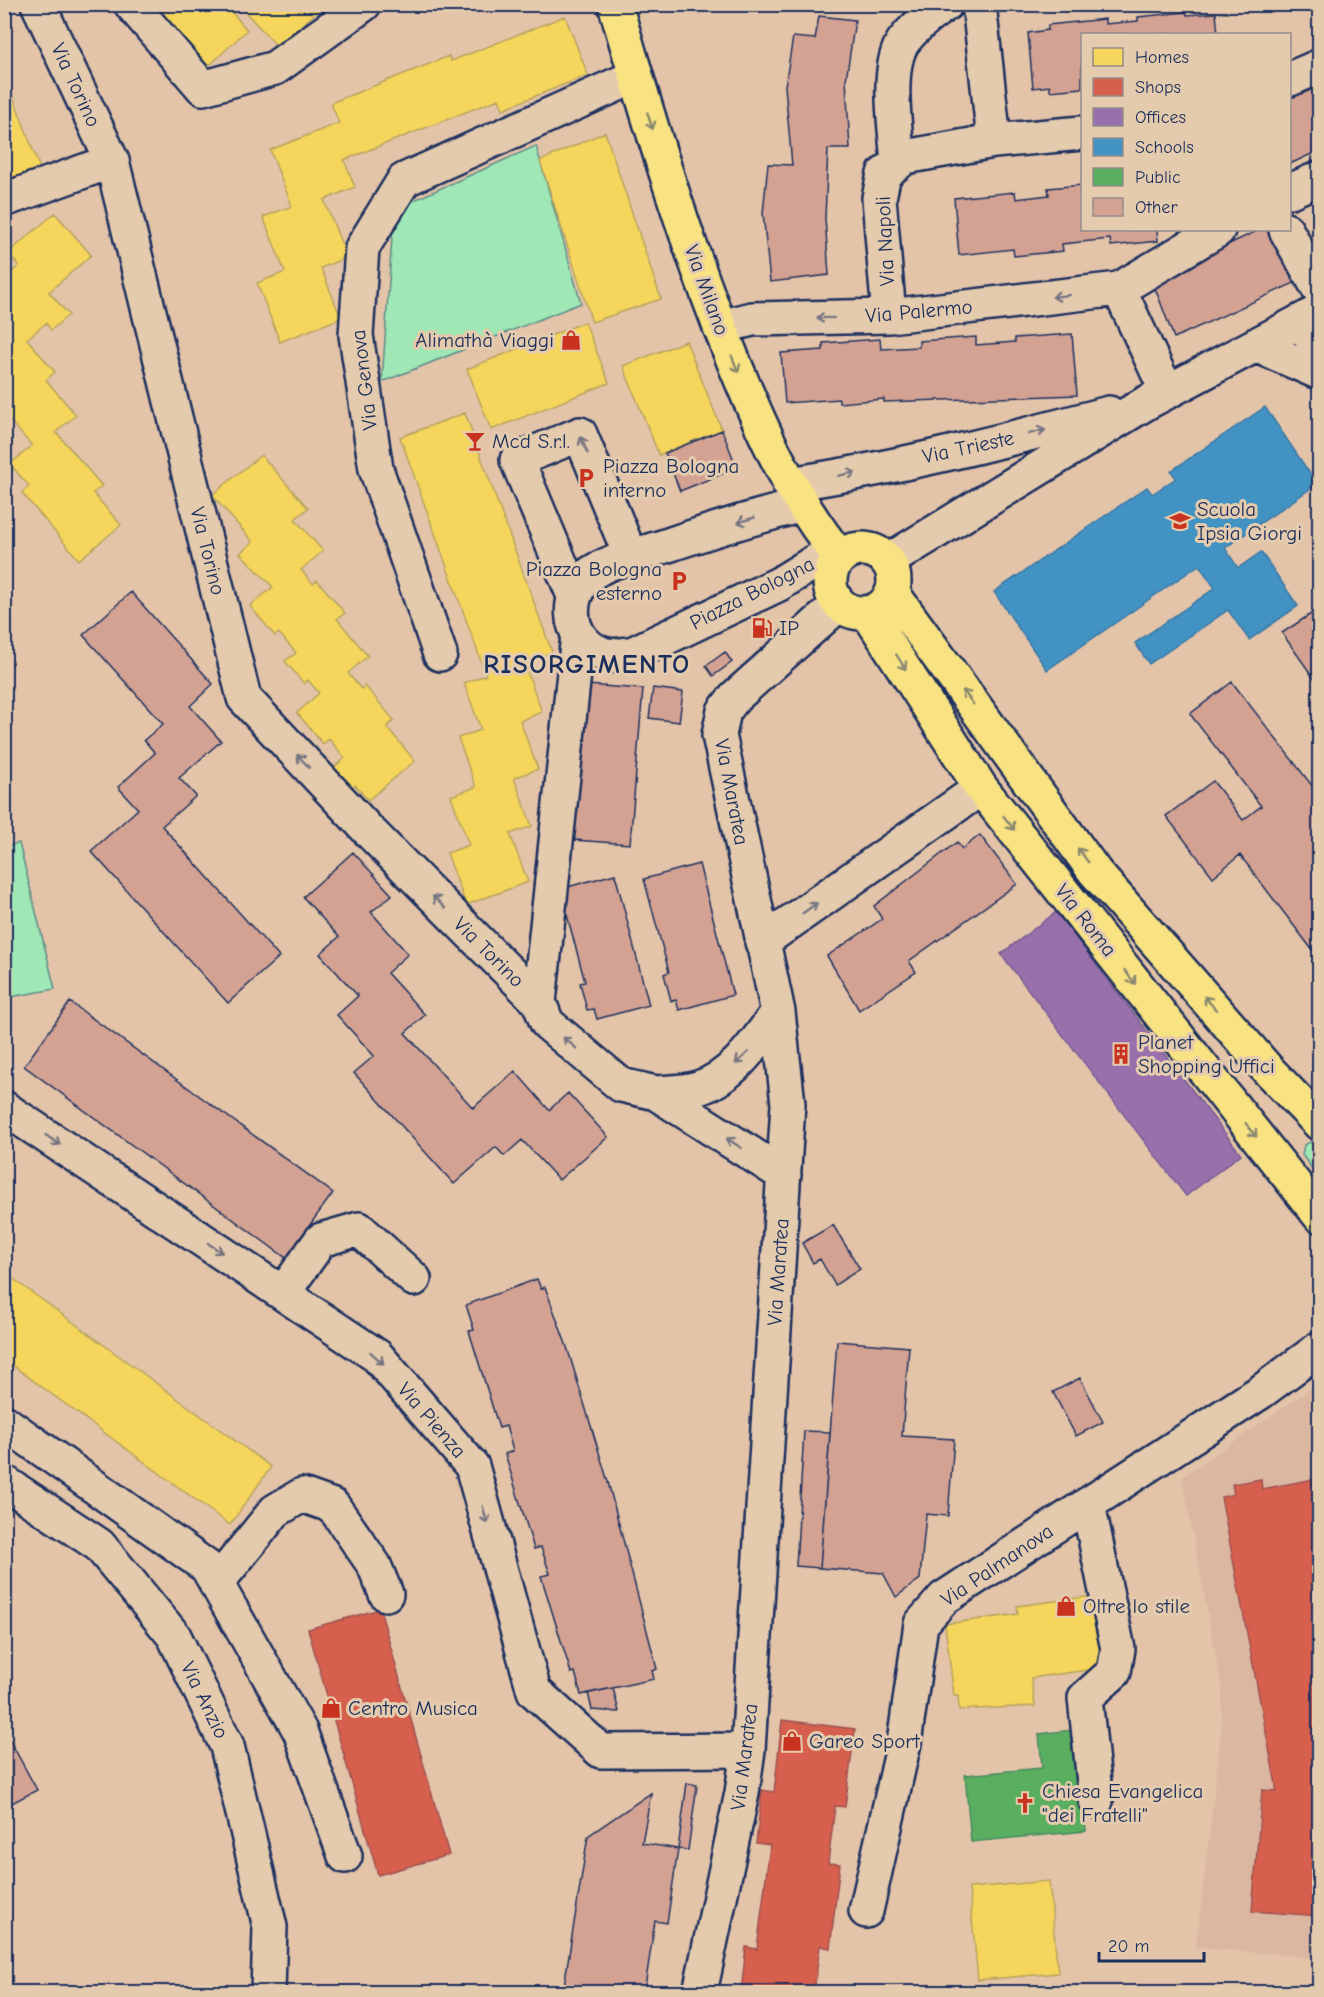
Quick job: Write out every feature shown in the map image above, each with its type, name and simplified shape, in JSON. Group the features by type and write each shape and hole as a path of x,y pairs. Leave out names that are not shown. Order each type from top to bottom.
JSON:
{"main road":[{"name":"Via Milano","path":"615,4 687,236 743,385 796,494 837,553"},
{"path":"856,549 874,550 888,561 895,577 867,604 832,593 830,581 837,553 856,549"},
{"name":"Via Roma","path":"867,604 981,788 1320,1216"},
{"name":"Via Roma","path":"867,604 1095,872 1261,1062 1320,1124"}],"street":[{"name":"Via Torino","path":"38,4 112,161 244,698 370,832 540,1002"},
{"path":"131,4 203,88 275,68 364,4"},
{"path":"898,163 893,73 903,43 931,15 946,4"},
{"path":"979,4 994,141"},
{"path":"1291,79 1320,66"},
{"name":"Via Genova","path":"440,654 376,469 356,335 362,248 404,180 636,76"},
{"path":"898,163 905,157 994,141 1081,133"},
{"path":"4,200 112,161"},
{"name":"Via Napoli","path":"889,316 879,198 884,174 898,163"},
{"path":"1291,191 1320,178"},
{"name":"Via Palermo","path":"720,327 752,319 889,316 1119,289 1216,231"},
{"path":"1287,231 1320,291"},
{"path":"1119,289 1156,397"},
{"name":"Via Trieste","path":"888,561 1156,397 1256,345 1313,326"},
{"path":"1256,345 1320,373"},
{"name":"Via Trieste","path":"796,494 828,478 1038,432 1156,397"},
{"path":"574,596 517,460 580,434 632,557"},
{"path":"578,635 572,620 574,596 578,585 586,576 599,568 746,519 796,494"},
{"name":"Piazza Bologna","path":"578,635 589,646 603,654 618,656 634,653 779,584 837,553"},
{"name":"Via Maratea","path":"700,1992 742,1793 748,1750 788,1104 778,1012 719,735 724,711 735,698 867,604"},
{"name":"Via Torino","path":"578,635 540,1002 547,1023 621,1085 656,1093 784,1174"},
{"path":"762,942 981,788"},
{"path":"656,1093 696,1089 717,1080 752,1049 778,1012"},
{"name":"Via Pienza","path":"4,1108 377,1356 472,1466 534,1690 601,1751 748,1750"},
{"path":"283,1293 321,1240 359,1229 414,1279"},
{"name":"Via Palmanova","path":"866,1911 904,1743 921,1624 944,1598 1262,1391 1320,1348"},
{"path":"4,1422 207,1567 300,1731 345,1856"},
{"name":"Via Anzio","path":"4,1482 99,1545 174,1636 227,1746 270,1927 268,1992"},
{"path":"216,1584 275,1511 302,1495 333,1506 374,1565 386,1594"},
{"path":"1088,1504 1118,1648 1114,1672 1085,1698 1096,1801"}],"shaded area":[{"path":"1319,1383 1319,1958 1196,1947 1222,1723 1222,1689 1182,1477"}],"green space":[{"path":"536,146 581,303 382,382 394,209"},
{"path":"19,843 55,989 5,998 5,847"},
{"path":"1310,1142 1319,1147 1319,1178 1302,1155 1304,1145"}],"building: Homes":[{"path":"143,4 225,4 247,30 212,63 200,70"},
{"path":"242,4 326,4 277,46 245,12"},
{"path":"565,16 588,75 503,109 499,99 344,160 355,187 324,200 347,257 321,268 341,318 280,342 257,283 285,272 263,217 292,206 270,150 339,123 331,103 449,56 451,61"},
{"path":"4,72 42,174 4,187"},
{"path":"605,132 661,299 592,322 540,161"},
{"path":"55,213 91,255 49,292 69,315 51,330 46,323 27,339 55,372 46,380 76,415 56,432 102,486 93,493 121,525 79,560 22,493 29,486 10,464 32,446 4,414 4,279 19,266 8,253"},
{"path":"585,322 609,383 491,430 467,369"},
{"path":"686,341 722,430 659,455 623,366"},
{"path":"465,413 552,652 524,663 542,712 520,721 538,769 514,778 532,826 510,834 528,882 466,905 447,853 469,845 451,796 476,787 458,738 481,730 464,683 486,675 400,437"},
{"path":"261,455 308,508 295,519 323,551 301,570 313,584 317,580 345,613 337,619 368,656 348,673 361,689 365,686 394,720 387,727 415,761 368,800 355,785 349,789 332,769 345,758 329,739 323,744 297,713 319,693 308,680 304,684 285,661 296,653 279,633 275,636 250,606 273,587 240,553 253,542 212,495"},
{"path":"4,1272 271,1467 230,1525 4,1359"},
{"path":"1100,1595 1109,1667 1031,1678 1035,1706 959,1710 958,1696 954,1696 945,1624 1018,1614 1017,1606"},
{"path":"1049,1881 1058,1973 978,1980 969,1888"}],"building: Shops":[{"path":"1320,1478 1320,1916 1252,1911 1262,1790 1276,1791 1276,1785 1221,1497 1234,1494 1232,1484 1261,1479 1262,1489"},
{"path":"380,1609 449,1855 378,1875 308,1629"},
{"path":"782,1720 855,1729 845,1807 835,1806 828,1863 840,1864 830,1948 820,1946 814,1992 741,1992 746,1947 757,1949 770,1845 756,1843 762,1790 774,1792"}],"building: Offices":[{"name":"Planet Shopping Uffici","path":"1056,912 1241,1154 1186,1196 1001,954"}],"building: Schools":[{"name":"Scuola Ipsia Giorgi","path":"1265,407 1317,484 1225,548 1238,568 1261,552 1298,606 1249,640 1228,610 1149,664 1135,643 1215,588 1199,565 1047,670 994,592 1147,487 1152,494 1176,478 1171,471"}],"building: Public":[{"name":"Chiesa Evangelica \"dei Fratelli\"","path":"1072,1730 1075,1764 1080,1764 1086,1831 971,1842 965,1775 1042,1768 1039,1734"}],"building: Other":[{"path":"1186,12 1187,15 1216,13 1218,33 1081,33 1081,88 1050,91 1050,86 1033,88 1028,33 1048,30 1048,25 1105,19 1105,24 1138,21 1138,17"},
{"path":"819,16 855,20 846,80 850,149 828,149 825,218 829,275 770,282 763,213 768,164 792,165 785,86 793,37 815,39"},
{"path":"1320,81 1320,150 1291,164 1291,95"},
{"path":"1081,185 1081,231 1157,231 1158,241 1111,246 1110,239 1062,244 1063,251 1014,256 1013,249 959,255 954,198 1015,192 1016,199 1049,195 1048,188"},
{"path":"1257,231 1279,231 1303,279 1174,338 1152,280"},
{"path":"1072,334 1077,395 884,402 884,399 839,403 839,399 785,403 781,353 823,350 823,343 880,339 881,349 919,347 919,341 976,337 976,345 1015,342 1015,338"},
{"path":"722,430 737,468 680,491 665,453"},
{"path":"131,592 213,684 190,706 221,741 179,778 196,796 162,826 279,957 228,1003 91,851 138,809 118,787 155,753 144,740 163,724 83,635"},
{"path":"1320,608 1320,687 1282,633"},
{"path":"725,652 732,662 713,676 706,666"},
{"path":"1232,682 1320,796 1320,865 1315,868 1320,874 1320,960 1240,855 1213,877 1166,816 1213,781 1243,820 1261,806 1190,714"},
{"path":"587,685 643,689 630,844 574,840"},
{"path":"653,688 683,692 679,722 649,718"},
{"path":"980,835 1017,884 909,961 916,972 859,1010 827,956 882,919 874,906 957,842 962,849"},
{"path":"353,852 392,895 371,912 408,954 387,973 425,1015 405,1033 473,1108 515,1071 549,1110 568,1093 608,1137 559,1180 522,1140 504,1156 496,1147 454,1184 354,1073 374,1056 337,1015 358,996 320,954 339,937 303,897"},
{"path":"699,864 733,995 679,1010 676,1000 671,1001 664,974 669,972 644,879"},
{"path":"615,874 649,1005 597,1019 594,1009 587,1010 580,983 585,982 560,889"},
{"path":"70,1002 333,1193 286,1258 24,1066"},
{"path":"833,1225 860,1269 835,1285 820,1259 813,1263 802,1243"},
{"path":"537,1279 541,1289 545,1287 567,1347 608,1482 657,1669 652,1671 654,1679 581,1695 575,1672 571,1673 541,1576 550,1574 541,1547 534,1549 505,1454 513,1451 506,1426 499,1428 469,1331 474,1330 466,1305"},
{"path":"837,1341 909,1347 902,1436 954,1439 948,1516 926,1514 920,1579 896,1597 883,1573 820,1568"},
{"path":"1080,1378 1103,1422 1076,1436 1053,1392"},
{"path":"804,1431 830,1432 820,1568 796,1566"},
{"path":"613,1688 619,1712 592,1710 588,1693"},
{"path":"8,1737 37,1790 4,1807 4,1739"},
{"path":"687,1783 697,1785 688,1850 678,1849"},
{"path":"651,1793 642,1843 678,1849 667,1923 655,1921 645,1987 659,1989 658,1992 563,1992 588,1836"}],"place":[{"name":"Alimathà Viaggi","path":"571,340"},
{"name":"Mcd S.r.l.","path":"475,441"},
{"name":"Piazza Bologna interno","path":"586,478"},
{"name":"Scuola Ipsia Giorgi","path":"1180,521"},
{"name":"Piazza Bologna esterno","path":"679,581"},
{"name":"IP","path":"762,628"},
{"name":"Planet Shopping Uffici","path":"1121,1054"},
{"name":"Oltre lo stile","path":"1066,1606"},
{"name":"Centro Musica","path":"331,1708"},
{"name":"Gareo Sport","path":"792,1741"},
{"name":"Chiesa Evangelica \"dei Fratelli\"","path":"1025,1803"}],"district":[{"name":"RISORGIMENTO","path":"587,664"}]}
